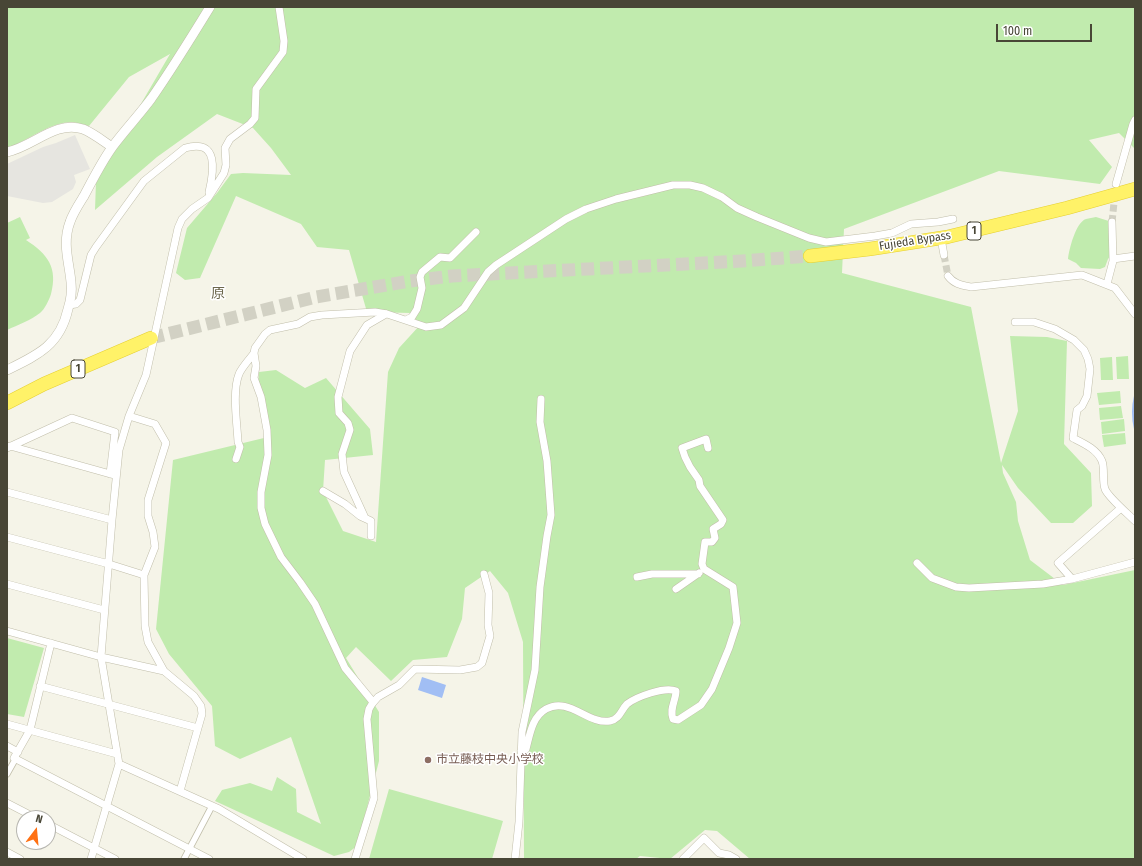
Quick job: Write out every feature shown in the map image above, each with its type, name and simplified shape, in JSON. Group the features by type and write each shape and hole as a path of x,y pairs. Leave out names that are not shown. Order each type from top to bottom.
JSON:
{"highway":[{"name":"Fujieda Bypass","path":"810,256 870,249 947,237 1067,208 1135,189"},
{"name":"1","path":"7,398 67,370 151,338 44,384 7,403"}],"street":[{"path":"7,370 32,358 45,349 59,333 66,318 72,294 66,251 67,232 70,222 112,147 150,100 210,7"},
{"path":"114,475 119,450 129,416 146,375 178,228 182,219 192,209 208,198 224,173 226,165 225,148 230,140 250,124 255,118 256,89 283,52 284,41 279,7"},
{"path":"1116,184 1135,120"},
{"path":"7,152 18,150 51,131 72,127 90,132 112,147"},
{"path":"69,305 76,304 80,300 91,255 144,181 185,148 200,146 211,154 213,162 208,198"},
{"path":"373,702 345,668 315,604 281,557 265,524 261,508 261,492 268,455 267,430 261,397 254,378 256,366 254,354 255,348 265,334 270,330 298,324 310,317 375,312 387,314 426,327 441,325 464,308 488,272 496,265 566,219 586,209 616,198 673,185 690,185 703,188 722,197 737,208 757,218 809,238 826,242 892,233 911,224 939,226 953,219"},
{"path":"1107,284 1113,259 1112,222"},
{"path":"406,320 412,317 417,309 422,288 420,278 422,272 440,257 450,258 476,232"},
{"path":"942,244 944,255"},
{"path":"1113,259 1135,256"},
{"path":"948,276 952,281 958,284 971,287 1077,275 1089,277 1115,288 1135,314"},
{"path":"365,518 343,467 342,454 350,430 348,423 339,413 338,397 350,351 366,325 387,314"},
{"path":"1016,322 1034,322 1055,330 1074,340 1084,350 1090,369 1087,396 1082,406 1077,410 1073,438 1088,446 1102,461 1106,490 1135,521"},
{"path":"236,459 240,447 238,442 236,394 237,380 240,372 254,354"},
{"path":"515,859 519,822 523,722 535,670 540,587 551,516 547,462 540,422 541,399"},
{"path":"129,416 155,424 166,443 148,500 148,516 153,532 155,548 144,575 145,626 148,642 164,671 194,696 201,706 202,714 180,791"},
{"path":"8,447 72,418 115,432 112,520 101,657 119,764 91,859"},
{"path":"676,589 701,572 705,542 712,542 714,538 713,529 721,524 723,520 700,486 699,480 690,467 682,448 706,439 708,448"},
{"path":"8,447 114,475"},
{"path":"323,491 371,521 371,536"},
{"path":"7,492 112,520"},
{"path":"1072,579 1058,563 1122,508"},
{"path":"7,537 109,564 144,575"},
{"path":"917,563 932,578 956,587 970,588 1043,584 1072,579 1135,562"},
{"path":"521,751 526,749 534,723 540,715 547,709 556,706 571,708 596,720 612,720 618,716 627,704 635,699 653,692 672,689 676,691 672,711 673,719 678,720 701,705 712,689 729,648 737,623 733,587 701,572 652,574 637,577"},
{"path":"355,859 374,798 367,719 373,702 387,691 399,685 415,669 460,670 477,667 482,663 490,636 488,625 489,593 484,574"},
{"path":"7,584 104,610"},
{"path":"7,631 101,657 164,671"},
{"path":"7,774 30,730 51,644"},
{"path":"40,686 198,728"},
{"path":"7,724 117,754"},
{"path":"7,746 17,755 106,806 209,859"},
{"path":"119,764 212,806 303,859"},
{"path":"7,803 21,810"},
{"path":"184,859 212,806"},
{"path":"56,828 115,859"},
{"path":"683,859 704,838 719,853 729,855 736,859"},
{"path":"7,852 20,859"}],"green space":[{"path":"7,7 1135,7 1135,149 1119,133 1089,140 1112,167 1100,184 999,171 844,229 842,273 971,307 1001,463 1018,411 1010,336 1047,337 1067,341 1064,444 1091,473 1092,506 1073,523 1051,523 1018,488 1002,465 1003,473 1016,502 1018,521 1030,560 1063,585 1135,570 1135,859 750,859 717,831 705,830 670,859 640,856 636,859 524,859 523,642 508,593 490,571 465,588 462,619 447,657 413,660 391,681 356,647 346,658 379,712 379,761 357,846 349,852 334,856 215,801 222,790 250,783 272,791 277,777 296,789 297,812 321,824 291,737 240,759 215,746 212,706 169,654 156,629 173,460 268,437 258,387 259,372 276,370 305,388 326,378 370,429 373,455 325,460 323,491 343,531 376,542 388,372 399,348 420,325 411,313 367,312 349,250 317,247 301,224 236,196 200,278 185,280 176,273 187,228 231,174 291,175 271,148 253,128 217,114 157,157 95,210 96,181 170,54 129,77 89,126 73,122 63,123 46,129 7,148"},
{"path":"20,217 30,238 26,240 34,245 49,262 52,269 53,285 49,299 42,311 29,320 7,330 7,223"},
{"path":"1096,217 1112,222 1116,232 1112,254 1105,267 1100,269 1081,268 1076,263 1068,259 1071,243 1076,230 1082,221"},
{"path":"1128,356 1129,379 1117,379 1116,357"},
{"path":"1112,357 1113,380 1101,380 1100,358"},
{"path":"1120,391 1121,403 1099,405 1097,393"},
{"path":"1121,406 1123,418 1100,420 1099,408"},
{"path":"1124,419 1125,431 1102,434 1101,422"},
{"path":"1125,433 1126,444 1104,447 1102,435"},
{"path":"7,638 44,648 24,717 7,714"},
{"path":"389,789 503,821 492,859 369,859"}],"shaded area":[{"path":"75,135 90,169 74,175 76,182 73,189 52,202 43,203 7,196 7,164 43,147"}],"water":[{"path":"422,677 446,685 442,698 418,690"}],"waterway":[{"path":"1135,396 1133,405 1133,420 1135,429"}],"tunnel":[{"path":"1112,222 1115,193"},
{"path":"944,255 948,276"},
{"path":"151,338 316,297 410,281 452,276 810,256"}],"place":[{"name":"市立藤枝中央小学校","path":"428,760"}],"district":[{"name":"原","path":"218,294"}]}
